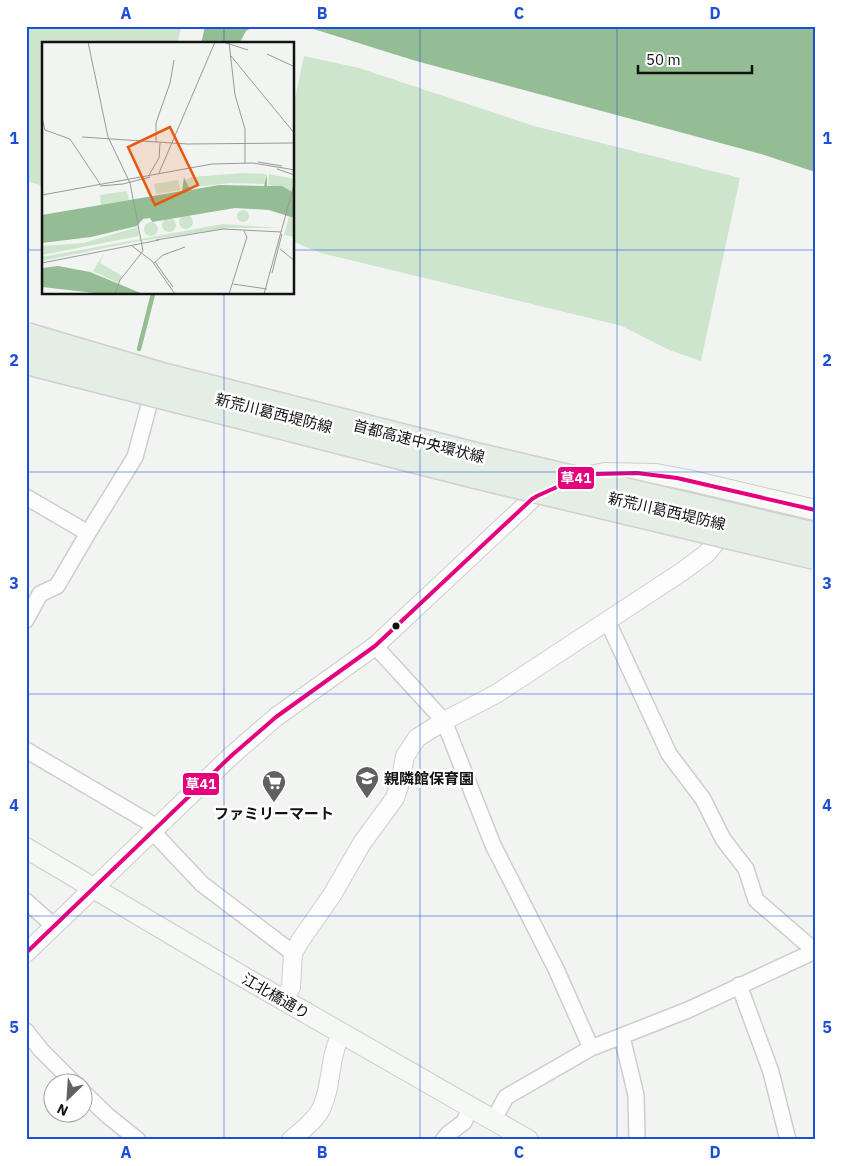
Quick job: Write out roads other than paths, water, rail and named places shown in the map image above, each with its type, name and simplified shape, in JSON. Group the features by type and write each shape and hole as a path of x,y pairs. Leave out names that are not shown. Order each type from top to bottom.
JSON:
{"highway":[{"name":"首都高速中央環状線","path":"26,336 158,374 457,451 815,536"},
{"name":"首都高速中央環状線","path":"26,361 462,472 815,556"}],"main road":[{"name":"新荒川葛西堤防線","path":"26,345 154,382 558,485 815,546"},
{"name":"新荒川葛西堤防線","path":"26,373 149,405 815,567"},
{"path":"532,499 558,485 577,478 606,473 656,474 815,510"},
{"name":"江北橋通り","path":"26,848 284,1000 528,1140"}],"street":[{"path":"26,620 40,594 57,586 135,457 149,405"},
{"path":"26,497 88,533"},
{"path":"26,953 231,756 276,717 375,646 532,499"},
{"path":"284,1000 291,987 294,953 300,941 332,895 362,843 395,798 405,756 416,738 496,694 706,554 716,542"},
{"path":"493,1121 506,1097 591,1048 688,1010 815,951 756,900 746,869 723,839 703,798 669,754 607,620"},
{"path":"375,646 444,721 493,845 556,969 591,1048"},
{"path":"26,750 154,829 202,884 294,953"},
{"path":"26,901 54,926"},
{"path":"739,985 770,1072 788,1140"},
{"path":"26,1031 41,1050 65,1074"},
{"path":"291,1140 321,1109 335,1046 342,1033"},
{"path":"622,1037 636,1095 637,1140"},
{"path":"92,1101 138,1140"},
{"path":"443,1140 464,1122 470,1108"}],"waterway":[{"path":"139,349 153,295"}],"place":[{"name":"親隣館保育園","path":"367,799"},
{"name":"ファミリーマート","path":"274,803"}]}
